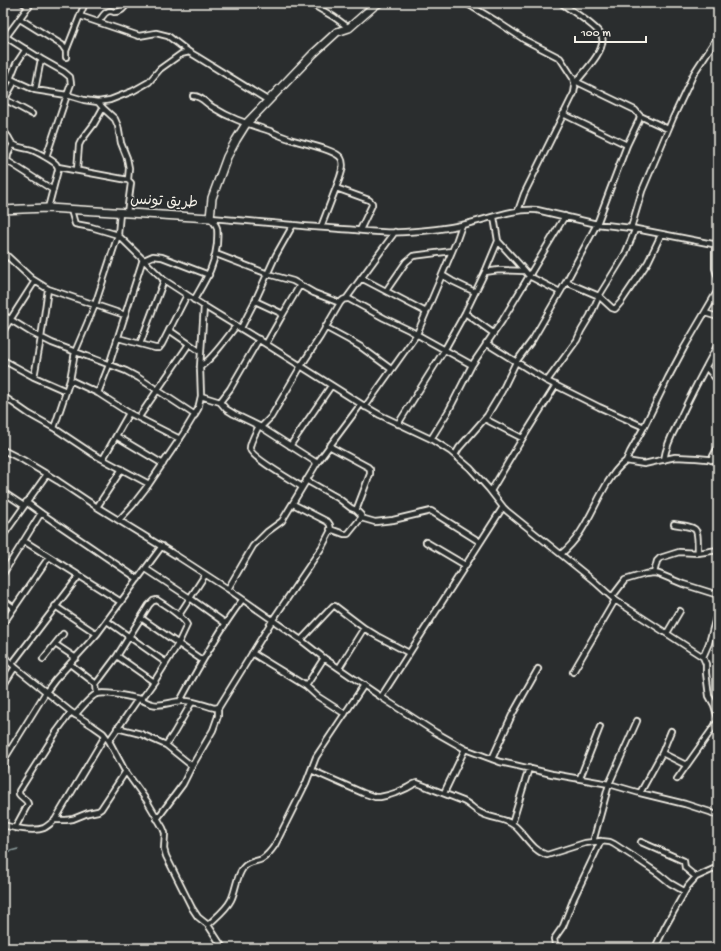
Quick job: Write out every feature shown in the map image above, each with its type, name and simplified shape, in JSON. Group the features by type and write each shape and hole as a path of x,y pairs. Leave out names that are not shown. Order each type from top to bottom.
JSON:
{"main road":[{"name":"طريق تونس","path":"3,210 48,208 210,218 212,198 227,157 246,124 313,54 337,32 349,28 379,3"}],"street":[{"path":"3,43 30,5 23,3"},
{"path":"66,57 66,51 85,3"},
{"path":"98,22 106,12 120,11 124,9 127,3"},
{"path":"310,3 349,28"},
{"path":"466,3 525,40 560,58 575,81 574,93 518,211"},
{"path":"476,8 480,3"},
{"path":"561,3 598,30 602,37 602,45 596,57 575,81"},
{"path":"80,16 138,36 156,33 168,36 189,52 269,101"},
{"path":"20,19 62,44 66,51"},
{"path":"547,381 577,340 599,296 625,254 633,229 642,191 668,129 694,73 718,36"},
{"path":"6,37 64,72 70,78 71,84 46,157"},
{"path":"26,49 16,64 6,99 32,114"},
{"path":"3,75 35,90 98,102 110,100 133,91 149,82 165,65 181,54 189,52"},
{"path":"35,90 41,59"},
{"path":"575,81 635,110 640,116 668,129"},
{"path":"193,96 198,96 226,116 291,140 327,150 339,156 343,162 343,167 321,228"},
{"path":"54,428 70,380 75,352 95,305 118,235 131,183 128,180 130,168 121,143 118,126 115,119 98,102"},
{"path":"77,170 79,145 103,108"},
{"path":"563,114 627,145"},
{"path":"455,455 484,418 502,391 516,362 533,339 552,308 597,224 627,145 640,116"},
{"path":"3,132 8,136 13,144 32,150 46,157 54,162 58,167 128,180"},
{"path":"3,169 13,144"},
{"path":"7,162 53,190"},
{"path":"48,208 58,167"},
{"path":"336,188 371,201 372,205 360,230"},
{"path":"71,210 75,224 118,235 164,280 194,300 363,405 398,424 431,438 470,468 503,507 594,580 614,598 704,657"},
{"path":"210,218 321,228 404,232 462,225 518,211 537,210 597,224 716,244 716,268 718,278"},
{"path":"431,438 449,410 472,365 529,276 565,216"},
{"path":"398,424 421,385 445,350 485,272 498,241 494,217"},
{"path":"194,300 209,275 216,254 218,237 217,226 210,218"},
{"path":"200,367 205,364 239,327 255,301 276,255 293,225"},
{"path":"228,590 253,546 282,521 306,480 329,446 363,405 417,334 462,225"},
{"path":"302,487 258,459 250,451 250,444 260,427 268,422 342,300 346,299 395,232"},
{"path":"566,282 599,296 614,309 648,262 661,235"},
{"path":"498,241 529,276 560,292"},
{"path":"386,291 406,262 413,256 452,251"},
{"path":"3,260 5,253 35,281 48,289 125,315"},
{"path":"216,254 268,274 293,281 314,293 340,303"},
{"path":"144,259 153,256 162,257 209,275"},
{"path":"98,393 109,365 144,259"},
{"path":"485,272 499,270 525,271"},
{"path":"442,275 475,292"},
{"path":"361,278 426,312"},
{"path":"140,344 164,280"},
{"path":"3,331 35,281"},
{"path":"266,344 300,285"},
{"path":"34,377 48,289"},
{"path":"561,554 575,541 601,493 617,468 626,461 671,372 718,290"},
{"path":"118,338 159,348 187,295"},
{"path":"346,299 349,299 417,334 472,365"},
{"path":"255,301 283,314"},
{"path":"119,520 149,484 195,415 201,396 200,367 204,306"},
{"path":"465,313 493,333"},
{"path":"705,313 718,317"},
{"path":"3,315 32,334 132,374 195,415"},
{"path":"326,327 361,347 391,369"},
{"path":"169,330 201,352"},
{"path":"220,402 230,389 259,339"},
{"path":"139,417 189,344"},
{"path":"486,344 547,381 599,407 644,427"},
{"path":"664,460 665,452 685,406 718,344"},
{"path":"3,360 34,377 66,391"},
{"path":"706,368 718,381"},
{"path":"70,380 98,393 129,412 180,439"},
{"path":"490,491 556,385"},
{"path":"290,446 331,386"},
{"path":"3,396 29,414 103,459 149,484"},
{"path":"201,396 220,402 226,409 260,427 317,463"},
{"path":"103,459 129,412"},
{"path":"484,418 522,438"},
{"path":"116,436 163,464"},
{"path":"329,446 368,466 370,469 370,474 356,510"},
{"path":"711,460 718,447"},
{"path":"3,450 47,474 97,507 162,546 301,640 324,658 381,697 435,732 465,749 500,762 552,774 609,784 685,804 718,816"},
{"path":"626,461 644,464 675,457 718,460"},
{"path":"97,507 122,470"},
{"path":"3,536 47,474"},
{"path":"306,480 356,510 360,514 361,518 374,522 393,520 431,511 480,542"},
{"path":"3,492 41,513 138,578"},
{"path":"157,818 179,790 213,730 218,716 218,708 272,621 330,533 331,530 328,522 293,504"},
{"path":"381,697 503,507"},
{"path":"3,574 41,513"},
{"path":"330,529 348,534 361,518"},
{"path":"674,524 696,529 698,553"},
{"path":"24,541 121,602"},
{"path":"426,542 465,565"},
{"path":"3,770 4,757 46,692 97,634 162,546"},
{"path":"654,573 657,561 660,558 679,552 698,553 718,550"},
{"path":"3,624 49,557"},
{"path":"146,569 225,623"},
{"path":"574,672 625,580 654,573 683,584 718,594"},
{"path":"178,615 205,575"},
{"path":"3,686 14,666 55,606 79,576"},
{"path":"3,600 14,608"},
{"path":"97,694 96,684 153,601 156,600 187,623 178,644 154,682 139,699 109,741"},
{"path":"180,701 202,660 225,623 242,600"},
{"path":"55,606 97,634"},
{"path":"301,640 333,606 336,606 364,628 409,653"},
{"path":"718,610 704,657 709,696 714,705 718,718"},
{"path":"667,633 680,612"},
{"path":"141,618 202,660"},
{"path":"106,621 166,662"},
{"path":"339,668 364,628"},
{"path":"43,659 63,634"},
{"path":"55,644 76,658"},
{"path":"252,653 306,686 317,696 345,714"},
{"path":"3,656 73,713 104,733 126,771 163,828 165,833 164,849 192,908 198,917 208,925 223,948"},
{"path":"116,656 154,682"},
{"path":"306,686 324,658"},
{"path":"70,664 96,684"},
{"path":"492,759 512,715 538,669"},
{"path":"208,925 229,902 243,867 270,853 282,832 312,770 316,757 329,740 364,685"},
{"path":"15,828 28,804 27,800 20,797 19,791 57,731 73,713 97,694 109,693 159,705 180,701 218,708"},
{"path":"166,745 192,702"},
{"path":"593,842 609,784 637,721"},
{"path":"677,779 718,721"},
{"path":"580,778 600,727"},
{"path":"117,728 141,734 166,745 192,766"},
{"path":"640,793 662,753 671,731"},
{"path":"3,825 15,828 38,829 45,828 55,820 105,736"},
{"path":"444,793 465,749"},
{"path":"662,753 686,765"},
{"path":"512,824 529,768"},
{"path":"312,770 363,793 380,798 417,783 468,803 479,812 512,824 536,849 547,855 575,845 601,841 610,842 684,891"},
{"path":"55,820 73,819 101,809 126,771"},
{"path":"558,948 554,939 563,926 574,898 601,841"},
{"path":"641,842 684,861 685,868 696,877"},
{"path":"655,948 684,891 692,880 718,867"}],"waterway":[{"path":"3,853 18,849"}]}
